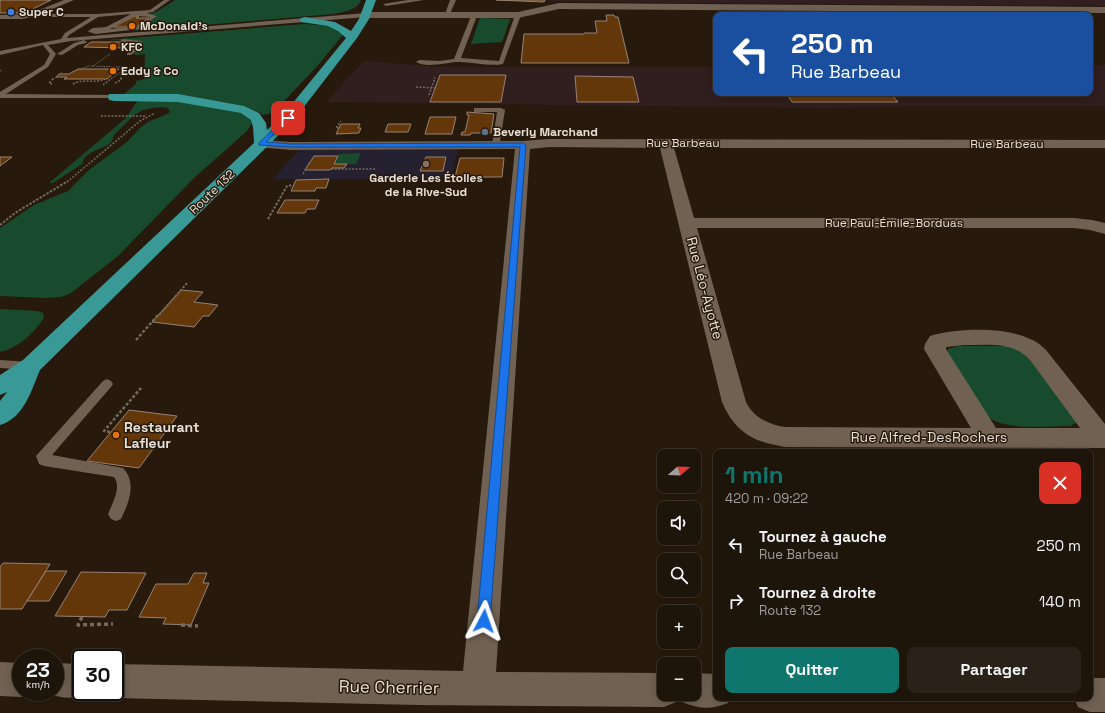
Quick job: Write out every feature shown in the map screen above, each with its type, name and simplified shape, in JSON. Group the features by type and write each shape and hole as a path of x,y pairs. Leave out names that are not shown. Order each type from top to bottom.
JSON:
{"highway":[{"path":"334,18 370,2"},
{"name":"Route 132","path":"0,386 31,366 288,118 352,38 366,15 370,2"},
{"path":"380,20 386,2"},
{"path":"305,20 338,26 346,30 352,38"},
{"path":"288,118 340,73"},
{"path":"114,97 178,98 248,111 255,115 259,120 262,144"},
{"name":"Route 132","path":"0,416 15,401 31,366"}],"street":[{"path":"366,15 380,20 446,16 518,15 559,6 1105,10"},
{"name":"Rue Barbeau","path":"262,144 291,146 523,145 541,143 1105,144"},
{"name":"Rue Léo-Ayotte","path":"666,143 734,402 740,415 754,427"},
{"path":"478,688 523,145"},
{"name":"Rue Paul-Émile-Borduas","path":"688,223 1074,223 1103,228"},
{"path":"989,437 935,349 935,345 938,342 950,338 1010,339 1026,344 1038,354 1104,438"},
{"name":"Rue Alfred-DesRochers","path":"754,427 770,434 786,436 1104,438"},
{"path":"0,679 12,680"},
{"name":"Rue Cherrier","path":"124,681 657,690"},
{"path":"701,690 713,691"},
{"path":"1093,695 1105,695"}],"lane":[{"path":"0,17 23,17 36,14 58,3 70,0"},
{"path":"51,15 97,16 150,11 167,0"},
{"path":"386,2 421,0"},
{"path":"446,16 451,8 453,0"},
{"path":"145,14 154,16 141,26 134,29 91,32 93,30 107,29 134,15 145,14"},
{"path":"0,53 63,40 366,15"},
{"path":"419,62 439,63 457,60 501,63 518,15"},
{"path":"63,40 67,34 97,16"},
{"path":"457,60 474,16"},
{"path":"60,54 76,44 85,42 140,42 140,47 129,54"},
{"path":"0,96 47,64 53,54 44,43"},
{"path":"0,96 114,97"},
{"path":"477,110 501,110 496,145"},
{"path":"0,364 31,366"},
{"path":"107,384 43,456 44,460 118,472 121,474 125,480 116,514"}],"path":[{"path":"92,66 110,54"},
{"path":"67,84 105,84 120,81 121,69 119,67 92,66 81,67 72,72"},
{"path":"105,84 121,72 128,71"},
{"path":"54,84 49,82 63,72 58,72"},
{"path":"429,95 435,77"},
{"path":"73,84 77,81 101,82 105,79"},
{"path":"416,87 435,88"},
{"path":"0,225 15,213 64,184 146,116 155,112"},
{"path":"101,116 146,116"},
{"path":"339,128 336,128 341,121"},
{"path":"304,174 309,163"},
{"path":"331,169 376,169"},
{"path":"268,219 287,186 293,186"},
{"path":"276,206 281,206"},
{"path":"136,340 188,282"},
{"path":"110,432 104,431 141,388"},
{"path":"82,617 78,624 113,624"},
{"path":"181,625 198,626"}],"shaded area":[{"path":"496,0 1105,0 1105,6 677,3"},
{"path":"364,61 439,67 713,67 713,96 1093,96 1093,65 1105,65 1105,106 919,106 826,108 326,102"},
{"path":"458,149 451,179 273,179 299,150"}],"green space":[{"path":"175,0 361,0 353,9 333,14 133,31 142,27 157,16 148,14 156,12"},
{"path":"480,18 510,19 502,42 471,44"},
{"path":"305,24 331,26 343,33 320,63 273,113 263,115 252,109 217,101 175,97 123,95 136,84 136,81 144,79 145,54 135,55 135,53 143,46 142,41 106,40"},
{"path":"138,100 175,101 238,111 251,118 252,123 247,131 194,178 118,256 71,293 61,297 45,298 0,296 0,228 34,205 68,191 89,170 127,142 140,128 148,122 170,112 168,108 163,107 143,110 134,115 114,135 112,141 108,145 92,152 85,157 82,164 53,183 49,183 126,118"},
{"path":"361,153 356,164 334,164 339,154"},
{"path":"0,309 37,311 43,313 44,318 25,339 13,347 0,352"},
{"path":"958,346 1010,346 1025,353 1074,418 1076,423 1070,426 1026,427 1004,424 987,416 947,352 948,349"}],"building":[{"path":"0,0 51,0 25,13 0,13"},
{"path":"496,0 545,0 544,2"},
{"path":"606,15 614,15 615,17 618,17 629,63 521,63 524,34 597,33 595,21 607,21"},
{"path":"131,16 139,16 136,18 149,18 136,27 114,27"},
{"path":"91,42 131,42 124,48 84,47"},
{"path":"78,69 119,69 107,79 64,79 67,77 56,77 59,74 69,74"},
{"path":"440,75 506,75 501,102 430,102"},
{"path":"575,76 633,77 639,102 577,102"},
{"path":"788,96 893,96 898,102 792,102"},
{"path":"467,112 494,114 491,133 471,133 470,135 461,135 462,132 465,132 469,115 467,115"},
{"path":"430,117 456,117 452,134 425,134"},
{"path":"341,124 360,124 358,128 361,128 359,133 336,134"},
{"path":"388,124 411,124 408,132 385,132"},
{"path":"314,156 338,156 334,164 347,164 344,168 332,168 330,170 305,170"},
{"path":"0,157 12,157 0,166"},
{"path":"426,157 446,157 443,171 420,171"},
{"path":"460,158 504,158 502,177 455,177"},
{"path":"329,179 326,188 316,188 315,191 291,191 296,180"},
{"path":"285,200 319,200 315,209 307,209 305,213 277,213"},
{"path":"181,290 203,292 194,302 218,305 209,316 203,316 194,327 152,322"},
{"path":"129,410 177,416 139,468 87,461"},
{"path":"3,563 50,564 22,609 0,609 0,567"},
{"path":"46,571 67,571 49,601 27,601"},
{"path":"81,572 146,573 127,610 109,610 105,617 55,616"},
{"path":"194,573 207,573 203,583 209,583 191,625 163,624 166,618 139,617 156,584 188,584"}],"place":[{"name":"Super C","path":"11,12"},
{"name":"McDonald's","path":"132,26"},
{"name":"KFC","path":"113,47"},
{"name":"Eddy & Co","path":"113,71"},
{"name":"Beverly Marchand","path":"485,132"},
{"name":"Garderie Les Étoiles de la Rive-Sud","path":"426,164"},
{"name":"Restaurant Lafleur","path":"116,435"}],"route":[{"path":"288,118 262,144 291,146 523,145 484,621"}]}
